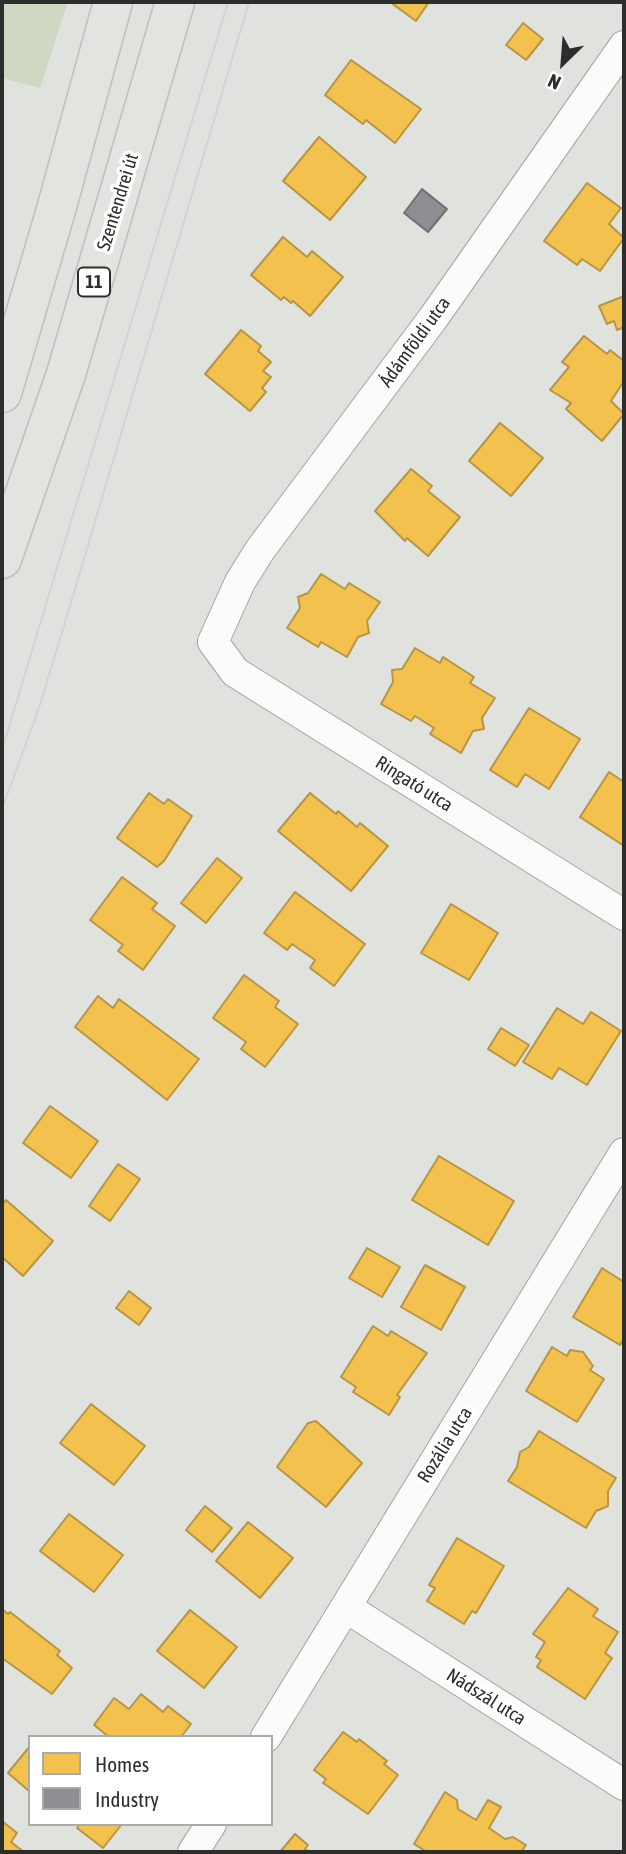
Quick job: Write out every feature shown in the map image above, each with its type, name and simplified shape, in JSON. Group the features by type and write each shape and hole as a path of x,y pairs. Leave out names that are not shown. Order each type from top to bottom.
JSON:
{"main road":[{"path":"2,393 113,2"},
{"name":"Szentendrei út","path":"2,559 66,374 175,2"}],"street":[{"name":"Ádámföldi utca","path":"213,642 240,582 260,550 434,317 624,46"},
{"name":"Ringató utca","path":"213,642 235,671 624,915"},
{"name":"Rozália utca","path":"267,1735 624,1153"},
{"name":"Nádszál utca","path":"347,1608 624,1785"},
{"path":"193,1852 210,1826"}],"green space":[{"path":"2,2 68,2 40,88 2,78"}],"building: Homes":[{"path":"390,2 429,2 416,21"},
{"path":"523,23 543,39 526,60 506,45"},
{"path":"351,60 421,109 395,143 366,120 363,124 325,95"},
{"path":"319,137 366,177 330,220 283,181"},
{"path":"587,183 621,208 609,224 624,238 600,271 582,259 577,265 544,241"},
{"path":"283,237 307,257 312,251 343,277 310,316 293,301 291,303 284,297 281,300 251,275"},
{"path":"624,296 624,327 617,330 614,321 607,324 599,306"},
{"path":"241,330 261,346 258,351 271,362 263,371 271,377 262,388 266,392 250,411 205,374"},
{"path":"584,336 607,354 610,350 624,361 624,381 611,401 624,414 602,441 566,409 571,403 550,390 569,367 562,362"},
{"path":"500,423 543,458 511,496 469,461"},
{"path":"411,469 432,486 428,491 460,517 428,556 407,538 405,541 375,511"},
{"path":"321,574 345,589 349,583 380,602 367,621 369,633 358,637 347,657 321,642 318,647 287,628 300,608 298,597 308,593"},
{"path":"415,648 440,663 443,657 474,677 470,683 495,698 482,718 484,729 473,731 461,753 430,734 434,728 415,716 411,721 381,704 393,682 392,670 402,669"},
{"path":"529,708 580,739 549,789 525,774 517,787 490,770"},
{"path":"609,772 624,782 624,846 580,817"},
{"path":"149,793 164,804 168,799 192,816 164,861 157,867 117,838"},
{"path":"310,793 357,827 360,823 388,846 351,891 278,831"},
{"path":"217,858 242,878 206,923 181,903"},
{"path":"122,877 157,903 152,909 175,926 143,970 118,951 123,945 90,920"},
{"path":"295,892 365,944 334,986 310,968 315,960 292,944 287,950 264,933"},
{"path":"451,904 498,933 469,980 421,953"},
{"path":"244,975 279,1001 275,1007 298,1024 265,1067 241,1049 246,1042 213,1018"},
{"path":"98,996 113,1008 119,999 199,1059 167,1100 75,1027"},
{"path":"557,1008 583,1024 591,1012 621,1031 587,1085 559,1068 552,1079 523,1062"},
{"path":"501,1028 529,1045 515,1066 488,1049"},
{"path":"50,1106 98,1141 71,1178 23,1143"},
{"path":"439,1156 514,1201 488,1245 412,1200"},
{"path":"118,1164 140,1179 110,1221 89,1206"},
{"path":"6,1200 53,1241 23,1276 2,1257 2,1205"},
{"path":"367,1248 400,1267 382,1297 349,1278"},
{"path":"425,1265 465,1287 441,1330 401,1307"},
{"path":"602,1268 624,1282 624,1338 620,1345 573,1317"},
{"path":"129,1291 151,1308 139,1325 116,1308"},
{"path":"373,1326 388,1336 391,1331 427,1353 397,1395 400,1397 389,1415 353,1392 356,1387 341,1377"},
{"path":"552,1347 567,1356 570,1350 583,1352 593,1366 590,1370 604,1379 577,1422 526,1391"},
{"path":"91,1404 145,1446 114,1485 60,1443"},
{"path":"316,1421 362,1463 326,1507 277,1467 308,1423"},
{"path":"539,1431 616,1478 608,1491 608,1506 596,1511 586,1528 508,1481 517,1467 520,1452 529,1447"},
{"path":"205,1506 232,1528 212,1552 186,1530"},
{"path":"69,1514 123,1555 94,1592 40,1551"},
{"path":"248,1522 293,1558 260,1598 216,1561"},
{"path":"457,1538 504,1566 476,1613 472,1611 464,1624 427,1601 435,1588 429,1585"},
{"path":"568,1588 598,1609 593,1616 618,1632 605,1653 612,1658 585,1699 537,1667 541,1660 536,1657 545,1642 533,1634"},
{"path":"2,1609 8,1614 10,1612 60,1651 57,1655 72,1668 52,1694 2,1658"},
{"path":"190,1610 237,1647 204,1688 157,1651"},
{"path":"141,1694 163,1712 168,1706 191,1724 183,1735 106,1735 94,1725 114,1698 129,1709"},
{"path":"343,1732 357,1742 359,1739 387,1761 384,1764 398,1775 368,1814 323,1783 326,1779 314,1770"},
{"path":"28,1748 28,1790 8,1773"},
{"path":"445,1792 457,1800 458,1809 476,1820 488,1800 501,1807 489,1828 505,1839 513,1837 526,1845 521,1852 427,1852 414,1844"},
{"path":"2,1821 17,1833 11,1842 24,1852 2,1852"},
{"path":"78,1826 120,1826 103,1848 77,1828"},
{"path":"295,1834 308,1845 305,1849 309,1852 280,1852"}],"building: Industry":[{"path":"422,189 447,209 428,232 404,213"}],"tram line":[{"path":"2,750 228,2"},
{"path":"2,809 40,705 249,2"}]}
